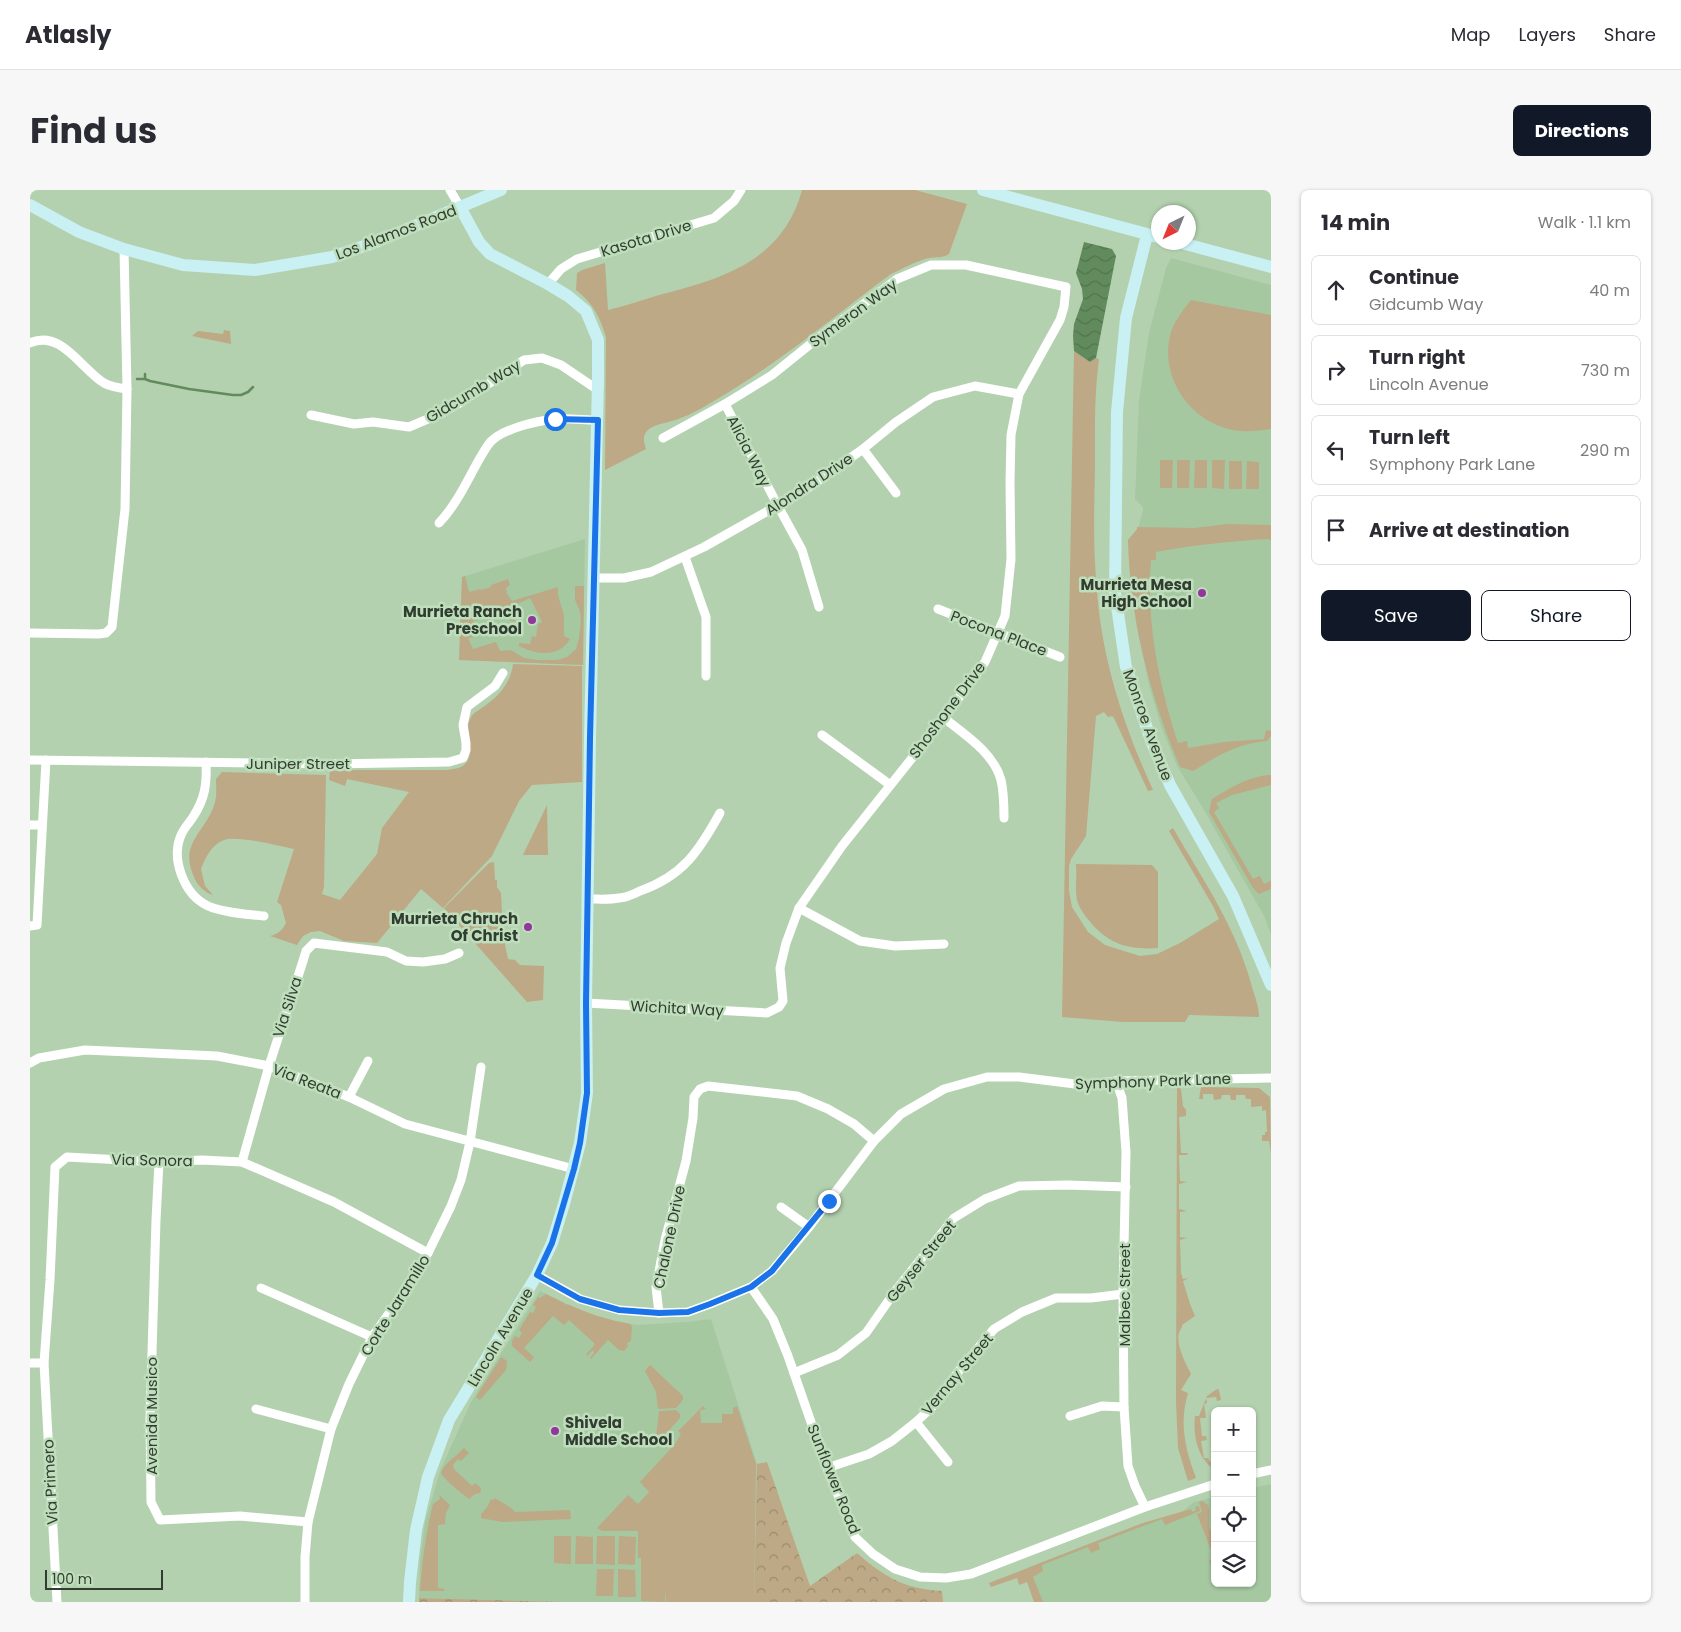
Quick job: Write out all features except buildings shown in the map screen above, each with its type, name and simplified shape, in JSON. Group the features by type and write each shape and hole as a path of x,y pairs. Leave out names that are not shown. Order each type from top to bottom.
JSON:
{"street":[{"path":"450,190 460,207"},
{"name":"Los Alamos Road","path":"30,205 79,232 124,249 183,265 254,270 332,257 376,242 501,190"},
{"name":"Kasota Drive","path":"548,284 561,269 577,259 714,218 734,201 741,190"},
{"path":"983,190 1151,235"},
{"name":"Lincoln Avenue","path":"409,1602 416,1530 428,1477 449,1420 537,1275 552,1243 574,1169 580,1143 587,1093 586,1003 598,340 586,311 568,296 490,254 479,242 460,207"},
{"name":"Monroe Avenue","path":"1151,242 1126,318 1117,412 1115,593 1126,667 1152,743 1170,785 1233,896 1271,985"},
{"path":"1196,247 1271,267"},
{"path":"30,633 99,634 106,633 112,627 125,509 127,389 124,249"},
{"name":"Symeron Way","path":"663,438 725,404 772,375 897,279 931,265 966,265 1066,287"},
{"name":"Shoshone Drive","path":"767,1013 778,1007 783,1001 780,968 786,943 799,908 842,846 889,784 944,718 985,662 1005,616 1011,559 1010,483 1012,436 1019,394 1060,320 1064,307 1066,287"},
{"path":"30,343 40,339 56,343 106,384 127,389"},
{"name":"Gidcumb Way","path":"310,415 354,424 373,422 409,427 442,413 524,360 542,358 561,365 598,390"},
{"name":"Alondra Drive","path":"594,578 624,578 651,572 685,557 805,490 863,449 896,422 934,397 975,386 1019,394"},
{"name":"Alicia Way","path":"725,404 802,550 819,607"},
{"path":"440,523 462,492 490,442 509,429 555,419 598,420"},
{"path":"863,449 896,493"},
{"path":"685,557 706,617 706,676"},
{"name":"Pocona Place","path":"938,609 1060,657"},
{"name":"Juniper Street","path":"30,760 329,764 458,761 464,758 466,750 463,725 467,706 495,686 503,673"},
{"path":"944,718 986,754 993,765 1000,778 1004,797 1004,818"},
{"path":"822,734 889,784"},
{"path":"30,926 37,926 46,760"},
{"path":"206,762 207,782 203,799 182,833 177,851 179,867 184,880 194,896 208,906 226,911 264,916"},
{"path":"588,899 620,898 651,888 674,876 703,843 720,813"},
{"path":"30,824 41,825"},
{"path":"799,908 860,941 895,946 944,944"},
{"name":"Via Silva","path":"242,1162 269,1066 306,951 315,944 387,952 406,961 423,962 445,959 459,953"},
{"name":"Wichita Way","path":"586,1003 767,1013"},
{"name":"Via Reata","path":"30,1062 39,1058 85,1050 217,1056 269,1066 349,1097 405,1124 574,1169"},
{"path":"349,1097 368,1061"},
{"name":"Corte Jaramillo","path":"305,1602 305,1557 308,1522 331,1429 349,1384 372,1337 428,1253 451,1206 470,1142 481,1067"},
{"name":"Symphony Park Lane","path":"537,1275 580,1299 619,1310 659,1313 688,1312 751,1287 772,1271 809,1227 874,1141 901,1114 944,1089 986,1077 1019,1077 1084,1084 1116,1081 1271,1078"},
{"name":"Malbec Street","path":"1116,1081 1122,1098 1126,1152 1124,1407 1128,1466 1145,1507"},
{"name":"Chalone Drive","path":"659,1313 656,1287 665,1240 686,1161 693,1118 694,1097 700,1089 708,1086 797,1096 846,1119 874,1141"},
{"name":"Via Sonora","path":"44,1363 56,1167 67,1157 159,1162 202,1160 242,1162 334,1202 428,1253"},
{"name":"Avenida Musico","path":"159,1162 150,1419 151,1502 160,1520 240,1516 308,1522"},
{"name":"Geyser Street","path":"794,1373 838,1355 866,1333 954,1218 985,1199 1019,1186 1126,1187"},
{"path":"781,1207 809,1227"},
{"name":"Sunflower Road","path":"751,1287 773,1319 827,1468 856,1537 873,1554 895,1569 920,1577 946,1578 971,1574 1145,1507 1211,1485"},
{"path":"261,1288 372,1337"},
{"name":"Vernay Street","path":"827,1468 869,1454 892,1441 916,1422 932,1407 994,1329 1022,1312 1056,1298 1091,1298 1124,1294"},
{"path":"30,1363 44,1363"},
{"name":"Via Primero","path":"44,1363 57,1602"},
{"path":"1070,1416 1102,1406 1124,1407"},
{"path":"256,1409 331,1429"},
{"path":"916,1422 948,1462"},
{"path":"1256,1473 1271,1470"}],"shaded area":[{"name":"Murrieta Mesa High School","path":"1171,258 1271,285 1271,935 1264,916 1177,766 1161,726 1149,685 1136,623 1130,560 1143,510 1143,507 1135,499 1139,400 1149,333 1166,268"},
{"path":"585,539 583,665 459,660 462,577"},
{"path":"540,1291 603,1319 637,1325 711,1319 757,1464 754,1602 567,1602 419,1598 420,1560 425,1523 440,1471 471,1402"},
{"path":"1271,1484 1271,1602 1040,1602 1027,1568 1135,1526 1182,1512 1194,1502 1211,1498 1211,1587 1256,1587 1256,1487"}],"green space":[{"path":"802,190 915,190 967,204 949,254 919,261 891,274 803,341 735,388 689,415 654,426 648,430 644,440 646,449 605,470 606,337 595,311 576,290 577,273 605,263 608,310 705,282 747,263 765,250 781,234 793,214"},
{"path":"1191,300 1271,315 1271,429 1242,431 1225,428 1198,414 1179,391 1169,363 1168,347 1171,332"},
{"path":"224,330 230,331 231,344 192,336 198,331 223,334"},
{"path":"1074,351 1090,362 1096,358 1099,359 1095,414 1094,530 1100,617 1109,668 1116,693 1142,766 1153,790 1148,791 1114,718 1112,716 1108,717 1104,712 1096,716 1086,836 1071,859 1069,866 1069,891 1072,907 1088,932 1105,945 1140,956 1157,954 1180,943 1219,919 1169,831 1173,828 1218,905 1238,945 1256,998 1259,1017 1189,1015 1185,1022 1123,1022 1062,1017"},
{"path":"1160,460 1173,460 1172,488 1160,488"},
{"path":"1177,460 1190,460 1189,488 1177,488"},
{"path":"1195,460 1207,460 1207,488 1194,488"},
{"path":"1212,460 1225,460 1224,489 1212,488"},
{"path":"1229,461 1242,461 1242,489 1229,489"},
{"path":"1247,461 1259,462 1259,489 1246,489"},
{"path":"1227,524 1271,525 1271,541 1269,539 1198,545 1156,552 1156,560 1151,560 1150,606 1160,676 1178,743 1187,741 1188,748 1224,742 1264,739 1266,730 1271,731 1271,736 1267,741 1256,742 1228,751 1193,771 1180,767 1150,684 1137,627 1128,540 1137,527 1194,528"},
{"path":"465,576 469,592 491,587 491,585 508,579 510,585 506,588 507,594 512,601 558,587 558,595 564,616 564,636 570,639 560,649 554,652 540,653 519,646 519,643 530,644 532,636 536,637 538,624 542,622 530,598 515,605 521,617 512,622 506,612 487,621 486,617 473,621 475,628 471,630 473,637 468,638 473,649 496,642 500,651 511,650 524,658 537,660 557,660 567,657 576,649 581,621 580,611 575,600 575,586 584,586 583,665 459,660 462,577"},
{"path":"513,664 582,666 582,782 532,785 519,801 492,856 443,908 421,889 377,943 344,941 320,931 311,932 303,936 297,945 270,936 280,931 286,923 281,905 277,902 294,849 248,840 224,840 213,848 201,869 205,886 213,895 204,891 197,883 190,865 189,855 196,838 211,812 216,799 216,779 222,772 326,775 324,887 322,894 340,900 377,854 382,828 409,792 347,779 345,786 329,780 330,771 448,770 463,766 468,761 470,755 468,729 471,717 500,692 510,677"},
{"path":"1271,775 1271,785 1232,795 1216,803 1219,808 1214,812 1253,879 1260,876 1264,884 1271,881 1271,889 1259,894 1253,888 1209,812 1212,799 1247,780"},
{"path":"547,805 548,855 523,855"},
{"path":"494,862 495,880 497,880 497,887 501,893 503,935 508,959 515,960 520,965 544,966 543,1000 527,1002 444,908 489,863"},
{"path":"1076,864 1152,865 1158,872 1158,948 1138,948 1121,944 1113,941 1091,923 1077,900"},
{"path":"1177,1087 1181,1089 1183,1106 1186,1110 1186,1116 1179,1117 1181,1153 1188,1153 1187,1155 1179,1155 1180,1181 1187,1182 1179,1184 1179,1209 1187,1211 1180,1212 1180,1237 1187,1238 1180,1240 1181,1273 1183,1279 1189,1278 1183,1281 1195,1316 1182,1325 1178,1338 1180,1350 1191,1374 1181,1390 1188,1393 1185,1404 1184,1436 1196,1478 1188,1481 1178,1448 1176,1402"},
{"path":"1201,1087 1259,1088 1270,1097 1271,1154 1269,1141 1262,1141 1262,1135 1265,1135 1265,1132 1267,1132 1266,1110 1262,1111 1262,1106 1251,1107 1251,1099 1246,1099 1245,1095 1236,1095 1236,1100 1231,1100 1230,1095 1222,1095 1221,1099 1214,1100 1213,1094 1203,1094 1203,1099 1199,1099"},
{"path":"546,1294 566,1305 630,1324 632,1326 631,1341 627,1343 628,1346 624,1351 619,1350 608,1340 591,1359 594,1353 593,1350 586,1355 595,1344 569,1320 564,1325 553,1316 524,1348 534,1357 530,1362 512,1346 512,1341 515,1336 519,1338 522,1333 519,1330 530,1312 533,1313 536,1307 533,1305 538,1297 540,1298"},
{"path":"501,1357 507,1361 506,1370 480,1400 476,1397"},
{"path":"650,1365 683,1396 683,1400 676,1408 658,1409 656,1392 645,1371"},
{"path":"1217,1389 1219,1390 1221,1400 1217,1401 1216,1397 1206,1398"},
{"path":"1206,1398 1207,1403 1204,1404 1206,1418 1200,1418 1202,1436 1206,1436 1207,1440 1201,1441 1204,1458 1208,1458 1211,1467 1204,1459 1200,1453 1196,1438 1195,1416 1199,1416"},
{"path":"703,1406 706,1409 700,1410 701,1423 722,1423 722,1414 733,1414 733,1408 737,1406 756,1464 754,1602 666,1602 666,1589 665,1602 641,1601 641,1558 638,1558 638,1531 602,1531 597,1528 628,1495 638,1504 649,1492 640,1482 675,1444 681,1434 678,1431"},
{"path":"676,1410 680,1414 680,1418 654,1447 650,1444 656,1437 659,1411"},
{"path":"464,1448 469,1453 461,1461 458,1459 453,1465 454,1469 472,1486 475,1483 481,1488 480,1493 475,1494 469,1499 441,1473 448,1463"},
{"path":"767,1462 810,1586 857,1553 876,1569 896,1580 917,1588 942,1591 943,1602 754,1602 757,1464"},
{"path":"439,1495 450,1505 446,1513 445,1524 438,1525 438,1588 444,1589 444,1591 420,1591 428,1526 433,1504 440,1499"},
{"path":"495,1498 515,1512 570,1510 571,1519 502,1522 481,1518 481,1514 491,1499"},
{"path":"1202,1501 1208,1505 1209,1509 1211,1550 1197,1514 1202,1512 1199,1502"},
{"path":"1199,1506 1200,1511 1165,1525 1162,1519 1098,1543 1100,1549 1091,1553 1088,1547 1042,1565 1043,1571 1033,1577 1043,1602 1034,1602 1027,1582 1019,1585 1017,1578 991,1587 989,1583 1143,1523 1191,1509 1192,1512 1196,1510 1195,1507"},
{"path":"554,1536 571,1536 571,1564 554,1563"},
{"path":"576,1536 593,1537 593,1564 575,1564"},
{"path":"597,1536 615,1536 615,1565 596,1564"},
{"path":"619,1536 636,1537 635,1565 618,1564"},
{"path":"597,1569 614,1569 613,1596 596,1596"},
{"path":"618,1569 635,1570 636,1597 618,1597"},
{"path":"419,1598 567,1602 419,1602"}],"water":[{"path":"1084,242 1112,249 1116,256 1096,358 1090,362 1074,351 1073,336 1074,324 1083,299 1082,289 1076,273"}],"waterway":[{"path":"145,374 145,379 150,381 233,395 241,395 253,387"},
{"path":"137,379 145,379"}],"place":[{"name":"Murrieta Mesa High School","path":"1202,593"},
{"name":"Murrieta Ranch Preschool","path":"532,620"},
{"name":"Murrieta Chruch Of Christ","path":"528,927"},
{"name":"Shivela Middle School","path":"555,1431"}],"route":[{"path":"555,419 598,420 590,738 586,1003 587,1093 580,1143 574,1169 552,1243 537,1275 580,1299 619,1310 659,1313 688,1312 751,1287 772,1271 829,1201"}]}
